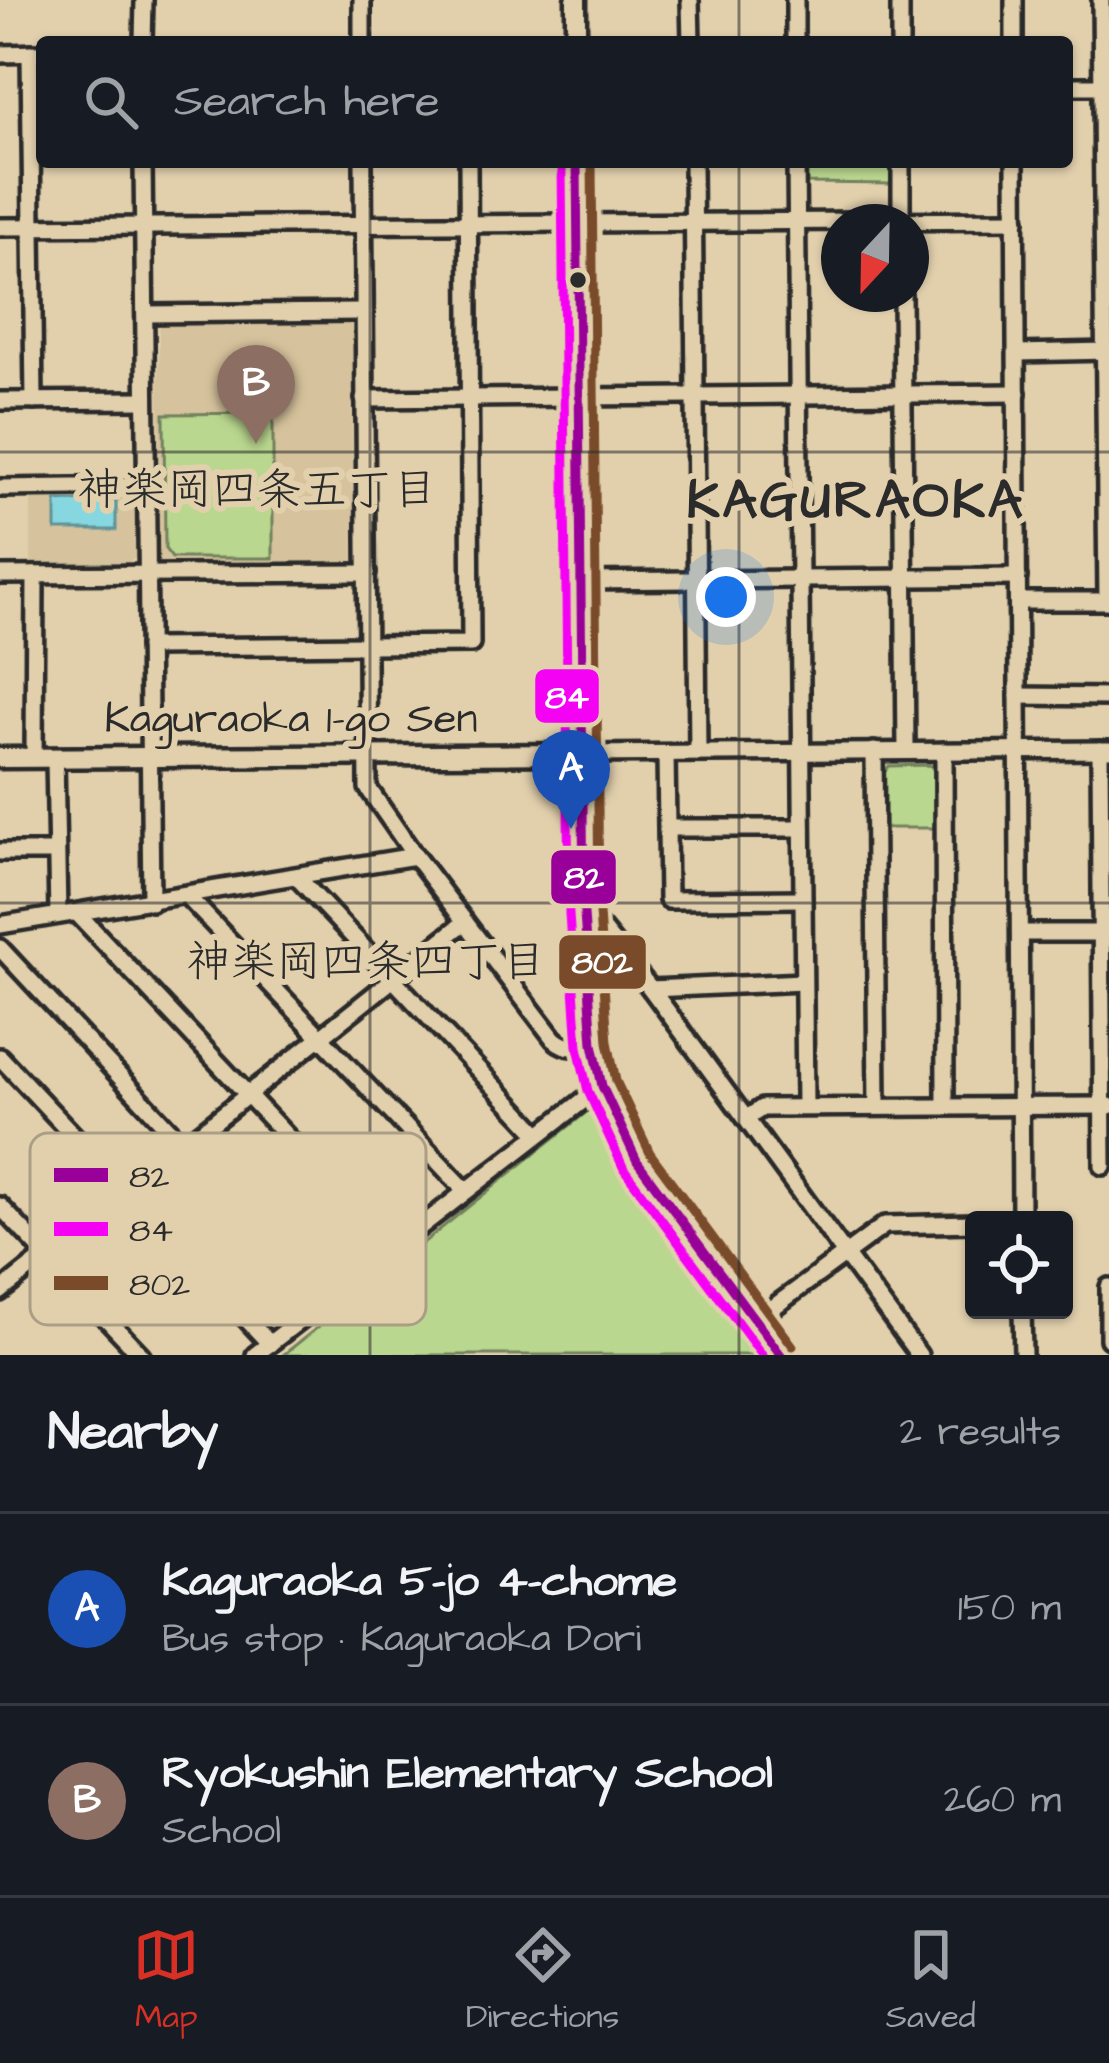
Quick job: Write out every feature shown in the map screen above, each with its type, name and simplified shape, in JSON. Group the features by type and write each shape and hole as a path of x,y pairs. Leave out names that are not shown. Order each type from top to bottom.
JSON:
{"street":[{"path":"143,36 144,0"},
{"path":"362,0 362,36"},
{"path":"576,0 576,36"},
{"path":"691,0 691,36"},
{"path":"795,0 795,36"},
{"path":"900,0 900,36"},
{"path":"1014,0 1014,36"},
{"path":"1018,601 1108,601 1106,86 1101,0"},
{"path":"0,54 36,53 34,401"},
{"path":"1073,86 1106,86"},
{"path":"143,168 151,902"},
{"path":"363,168 372,796 554,1039 562,1047 592,1044"},
{"path":"148,647 471,644 469,168"},
{"path":"577,168 584,914 592,1044 602,1086 637,1161 782,1355"},
{"path":"693,168 698,753"},
{"path":"796,168 805,1107"},
{"path":"901,168 901,204"},
{"path":"1015,168 1022,1211"},
{"path":"929,222 1016,220"},
{"path":"0,227 821,222"},
{"path":"902,312 906,751"},
{"path":"145,314 364,313"},
{"path":"1017,352 1108,351"},
{"path":"364,399 1017,393"},
{"path":"0,401 145,400"},
{"path":"0,488 146,486"},
{"path":"0,575 367,573"},
{"path":"34,574 34,758"},
{"path":"579,581 1018,577"},
{"path":"1018,696 1109,697"},
{"path":"583,754 1105,750 1103,1166"},
{"path":"944,751 945,1106"},
{"path":"874,752 877,1106"},
{"name":"Kaguraoka 1-go Sen","path":"0,758 583,754"},
{"path":"667,754 668,900 802,899"},
{"path":"55,758 58,915"},
{"path":"668,828 802,828"},
{"path":"0,852 56,852"},
{"path":"0,925 415,856"},
{"path":"297,877 538,1133"},
{"path":"187,896 410,1133"},
{"path":"77,913 282,1133"},
{"path":"584,914 651,988 919,1355"},
{"path":"198,1133 465,922"},
{"path":"1020,933 1105,933"},
{"path":"0,948 174,1133"},
{"path":"651,988 803,982"},
{"path":"0,1057 72,1133"},
{"path":"426,1220 602,1086"},
{"path":"747,1118 762,1108 1106,1106"},
{"path":"426,1149 465,1190"},
{"path":"0,1206 30,1238"},
{"path":"756,1320 886,1225 965,1223"},
{"path":"0,1292 30,1269"},
{"path":"1109,1287 1109,1339"},
{"path":"1022,1319 1023,1355"},
{"path":"113,1325 141,1355"},
{"path":"252,1325 270,1344"},
{"path":"255,1355 293,1325"}],"shaded area":[{"path":"345,320 352,327 353,560 348,565 166,566 159,560 159,328 166,322"},
{"path":"31,497 131,497 136,503 136,558 129,562 31,562"}],"green space":[{"path":"807,168 893,168 893,184 807,183"},
{"path":"273,413 273,558 172,558 165,549 164,414"},
{"path":"930,765 937,775 938,828 884,828 883,774 889,766"},
{"path":"603,1099 776,1355 283,1355 320,1325 426,1325 426,1241"}],"water":[{"path":"56,501 116,501 116,530 56,530"}],"transit line":[{"name":"84","path":"562,168 569,914 578,1047 588,1091 624,1169 762,1355"},
{"name":"82","path":"577,168 584,914 593,1044 602,1086 637,1161 781,1355"},
{"name":"802","path":"592,168 599,913 608,1042 616,1081 650,1153 793,1346"}],"place":[{"name":"Ryokushin Elementary School","path":"256,444"},
{"name":"Kaguraoka 5-jo 4-chome","path":"571,829"}],"district":[{"name":"神楽岡四条五丁目","path":"257,491"},
{"name":"KAGURAOKA","path":"856,501"},
{"name":"神楽岡四条四丁目","path":"366,963"}]}
